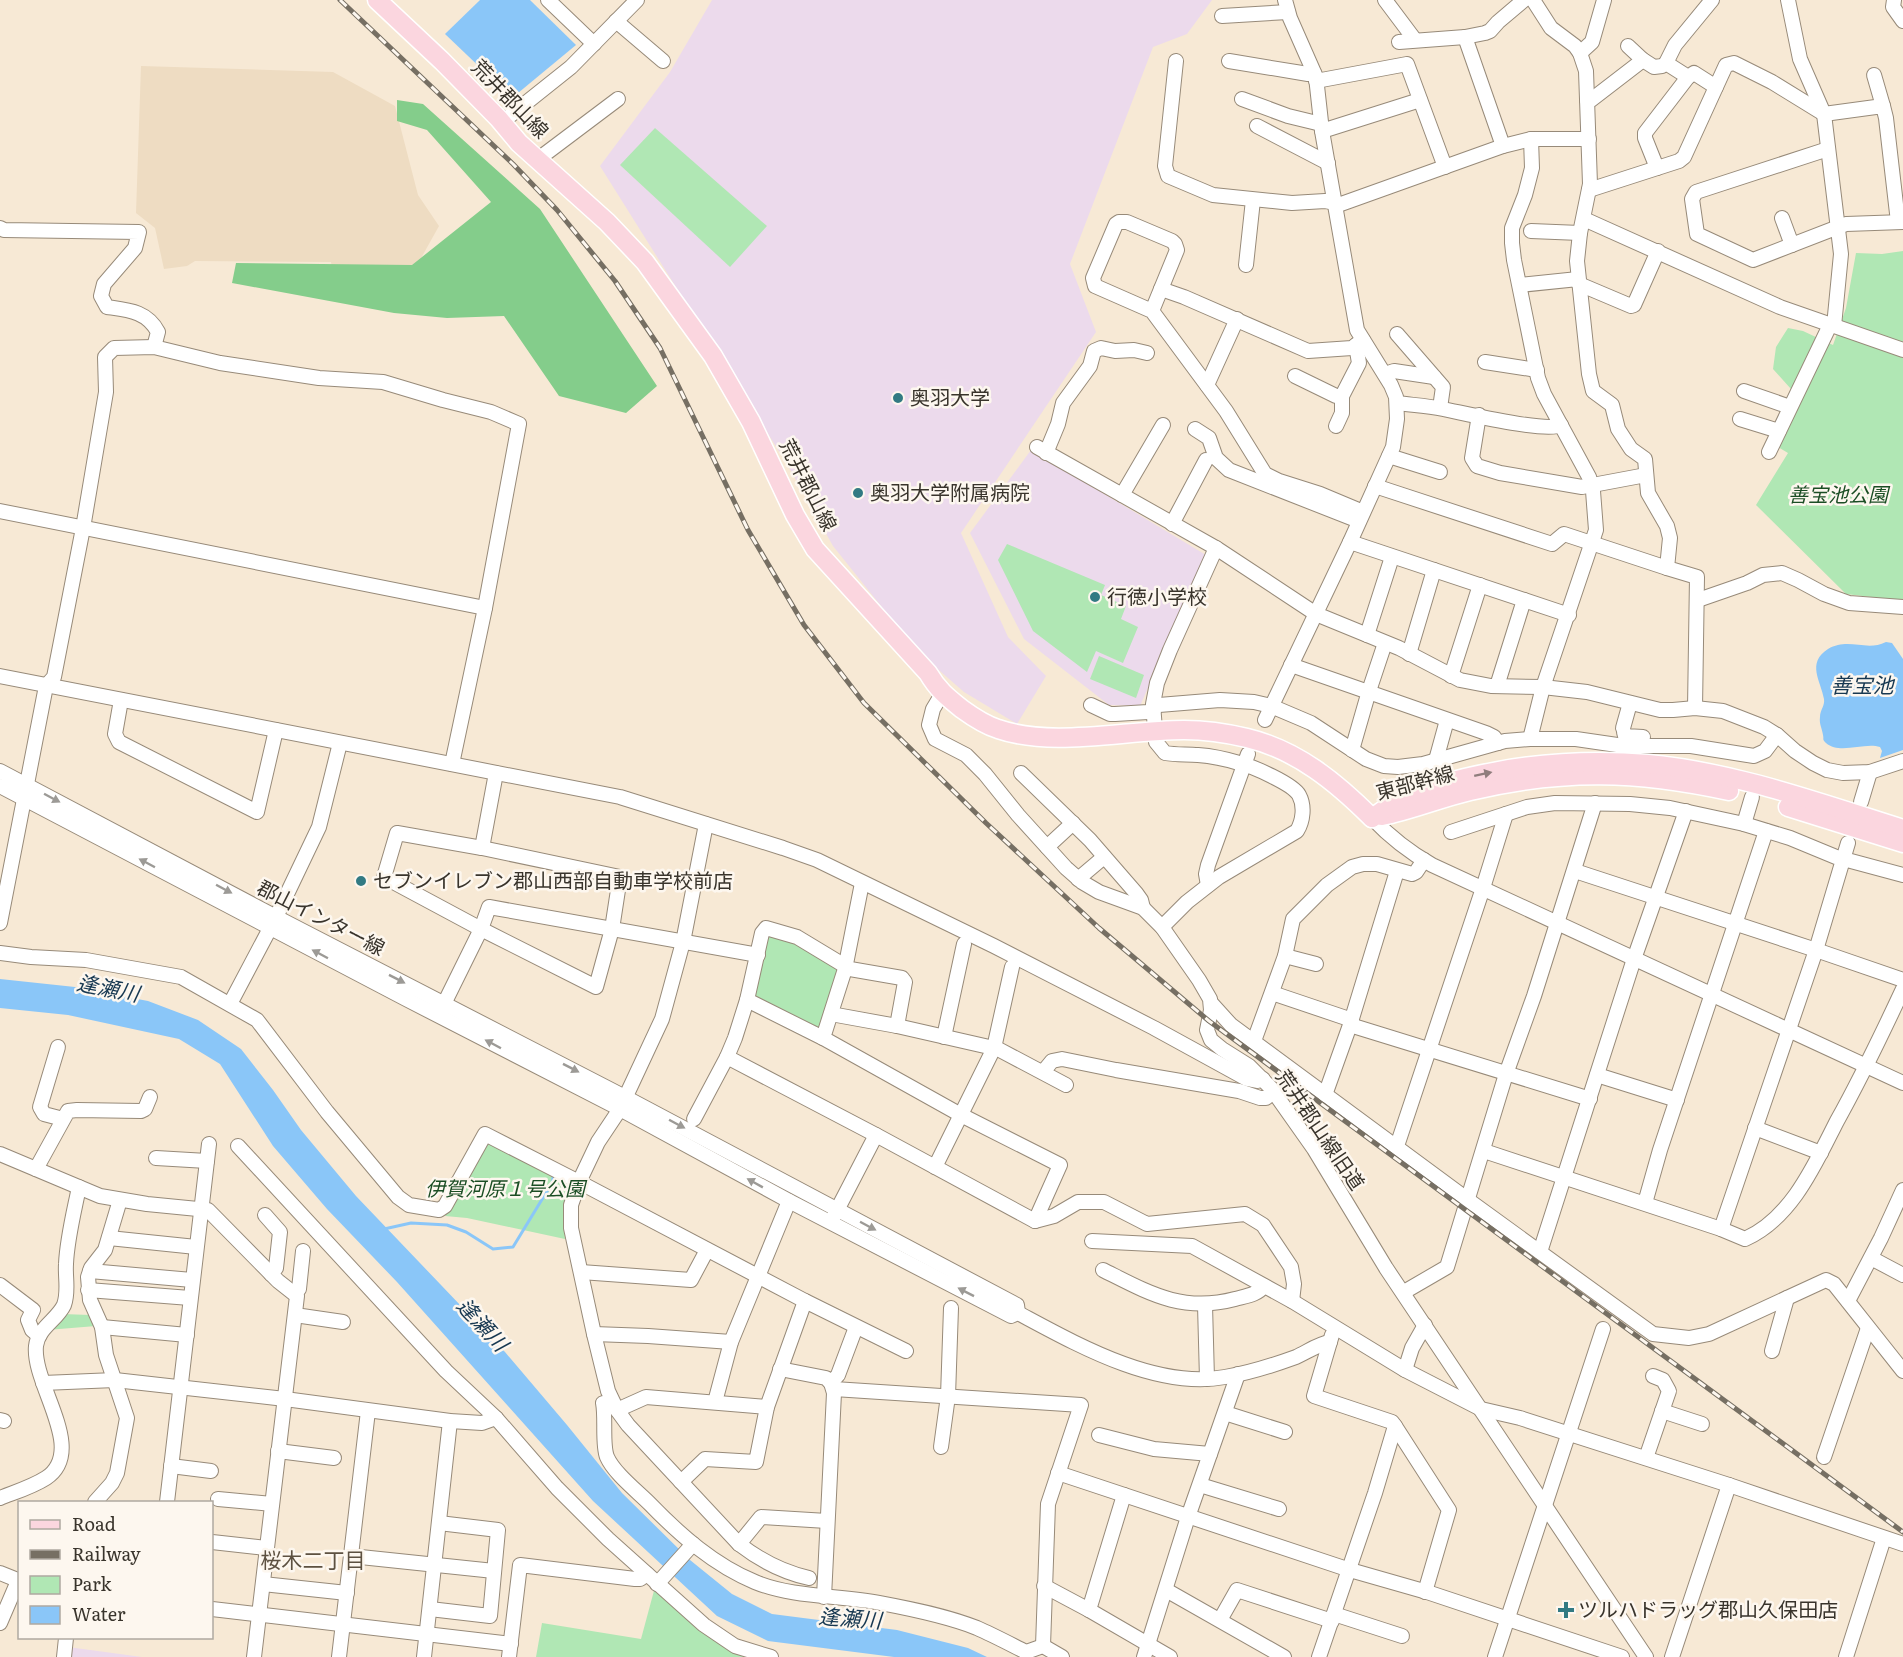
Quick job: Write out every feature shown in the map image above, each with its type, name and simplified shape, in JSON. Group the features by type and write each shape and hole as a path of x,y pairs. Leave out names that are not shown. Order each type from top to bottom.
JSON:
{"main road":[{"name":"荒井郡山線","path":"377,0 442,61 502,122 519,143 607,222 645,262 713,356 751,422 795,515 815,549 928,673 942,694 976,719 996,729 1022,736 1099,735 1184,730 1215,732 1264,743 1300,760 1324,775 1340,787 1371,818"},
{"name":"東部幹線","path":"1371,818 1412,795 1483,774 1561,763 1608,753 1649,764 1698,771 1777,791 1903,829"},
{"name":"東部幹線","path":"1371,818 1404,812 1469,792 1529,780 1563,775 1624,775 1663,778 1752,796 1903,843"}],"street":[{"path":"548,0 594,44"},
{"path":"502,122 571,67 638,0"},
{"path":"1386,0 1415,40"},
{"path":"1400,42 1465,37 1490,31 1524,0"},
{"path":"1533,0 1551,28 1575,46 1586,71 1589,190 1577,255 1589,374 1593,391 1612,405 1619,431 1631,449 1645,459 1648,493 1668,530 1670,546 1667,568"},
{"path":"1628,46 1654,67 1666,63 1675,45 1712,0"},
{"path":"1769,452 1832,326 1841,260 1824,114 1800,59 1788,0"},
{"path":"1894,0 1893,7 1903,21"},
{"path":"1580,53 1592,42 1602,2"},
{"path":"1222,16 1286,6 1315,77 1360,342 1359,363 1342,396 1342,412 1336,426"},
{"path":"616,21 663,61"},
{"path":"1465,37 1503,146"},
{"path":"1229,60 1315,77 1407,64 1445,167"},
{"path":"1587,100 1591,100 1614,84 1643,60"},
{"path":"1176,61 1165,166 1168,176 1212,195 1292,203 1325,201 1341,204 1503,146 1531,139 1589,139"},
{"path":"1666,63 1688,77"},
{"path":"1589,190 1679,161 1684,157 1726,65 1734,63 1772,82 1824,114 1883,106"},
{"path":"1657,168 1645,133 1688,77 1694,73 1716,87"},
{"path":"1828,149 1696,192 1692,197 1696,232 1699,236 1750,260 1755,260 1846,224 1901,222 1897,163 1874,75"},
{"path":"537,160 618,99"},
{"path":"1242,99 1322,127 1420,100"},
{"path":"1257,126 1328,163"},
{"path":"1530,738 1543,687 1596,530 1592,486 1586,470 1542,390 1514,260 1512,228 1525,195 1532,168 1531,139"},
{"path":"1246,265 1252,200"},
{"path":"1782,218 1792,246"},
{"path":"1584,219 1780,308 1903,350"},
{"path":"1152,311 1176,250 1175,244 1127,222 1117,223 1093,278 1097,288 1152,311 1226,411 1265,474 1320,494 1361,517"},
{"path":"0,228 4,230 139,232 135,248 104,284 101,296 107,307 130,310 153,322 158,332 154,347"},
{"path":"1531,231 1580,233"},
{"path":"1520,285 1578,282 1631,306 1634,305 1658,251"},
{"path":"1161,289 1237,319 1308,351 1352,348 1360,342"},
{"path":"1207,385 1237,319"},
{"path":"1397,334 1443,387 1440,408"},
{"path":"1265,720 1350,542 1389,456 1396,434 1397,403 1394,392 1385,374 1360,342"},
{"path":"0,923 3,888 46,686 54,677 84,528 106,392 105,357 114,348 154,347 228,365 320,378 383,382 491,412 519,424 485,608 452,764"},
{"path":"1147,353 1101,348 1094,351 1090,366 1063,403 1058,424 1042,450 1216,548 1316,615 1385,643 1467,683 1587,692 1667,710 1695,708 1723,711 1753,722 1777,735 1805,758 1827,770 1843,773 1870,772 1903,761"},
{"path":"1485,362 1537,370"},
{"path":"1385,374 1394,371 1434,377"},
{"path":"1295,376 1336,396 1342,396"},
{"path":"1744,391 1790,407"},
{"path":"1397,403 1440,408 1553,428 1561,425"},
{"path":"1479,416 1472,458 1477,466 1500,473 1582,487 1646,475"},
{"path":"1740,419 1779,431"},
{"path":"1122,495 1163,425"},
{"path":"1195,429 1209,438 1216,458 1229,470 1361,517"},
{"path":"1389,456 1440,472"},
{"path":"1172,524 1206,460"},
{"path":"1375,486 1552,544 1564,534 1697,577 1695,708"},
{"path":"0,511 485,608"},
{"path":"1350,542 1569,615"},
{"path":"1162,927 1208,885 1297,831 1302,820 1303,806 1298,793 1246,759 1166,753 1156,742 1154,695 1163,666 1216,548"},
{"path":"1367,635 1392,557"},
{"path":"1409,654 1434,570"},
{"path":"1698,600 1763,575 1782,573 1824,594 1849,603 1903,607"},
{"path":"1451,676 1480,585"},
{"path":"1497,686 1524,600"},
{"path":"1352,750 1368,691 1385,643"},
{"path":"1291,665 1491,735 1498,743"},
{"path":"0,676 620,797 798,853 817,860 994,946 1247,1079 1257,1081 1263,1079"},
{"path":"942,694 933,709 929,725 935,739 966,755 1078,879 1099,892 1143,908 1162,927 1199,980 1211,1003 1231,1025 1653,1334 1689,1338 1709,1334 1826,1280 1834,1284 1903,1371"},
{"path":"121,700 115,734 119,742 257,812 276,730"},
{"path":"1091,705 1115,714 1148,712 1160,705 1220,700 1254,702 1271,706 1318,726 1373,762 1389,766 1409,766 1498,743 1530,738 1576,739 1608,753 1658,745 1691,746 1754,756 1765,751 1777,735"},
{"path":"1630,703 1623,730 1625,736 1654,738 1658,745"},
{"path":"1436,760 1447,720"},
{"path":"230,1004 274,922 320,827 340,743"},
{"path":"1208,885 1206,874 1208,865 1246,759"},
{"name":"郡山インター線","path":"0,771 25,791 623,1103"},
{"path":"1861,802 1870,772"},
{"path":"482,848 496,773"},
{"path":"1021,773 1104,856 1136,893 1143,908"},
{"path":"0,786 25,791"},
{"path":"1744,824 1752,796"},
{"path":"1451,832 1527,807 1556,803 1630,804 1686,811 1744,824 1843,859 1903,875"},
{"path":"1404,1292 1447,1267 1506,1074 1575,871 1595,803"},
{"path":"1540,1252 1635,959 1686,811"},
{"path":"1397,1146 1484,888 1506,814"},
{"path":"1371,818 1408,851 1424,860 1903,1083"},
{"path":"1047,847 1073,823"},
{"path":"706,824 683,942 662,1020 623,1103 598,1142 573,1196 570,1212 573,1239 608,1391 617,1410 648,1448 739,1544 772,1566 790,1574 809,1578"},
{"path":"1645,1203 1766,831"},
{"path":"398,833 482,848 620,877 612,928 596,987 384,877 398,833"},
{"path":"1721,1229 1816,950 1848,843"},
{"path":"1078,879 1104,856"},
{"path":"1254,1041 1285,956 1293,919 1327,885 1352,867 1377,864 1409,874 1414,873 1424,860"},
{"path":"1326,1095 1351,1022 1397,870"},
{"path":"1575,871 1903,980"},
{"path":"823,1038 845,966 862,883"},
{"path":"442,1009 481,929 489,907 758,955"},
{"path":"694,1119 735,1038 747,1000 763,930 768,928 797,937 850,969 902,978 905,982 897,1026"},
{"path":"944,1037 964,944"},
{"path":"0,953 86,960 181,977 256,1020 333,1119 398,1197 409,1205 439,1210 445,1206 485,1134 805,1301 906,1351"},
{"path":"1285,956 1316,964"},
{"path":"935,1167 994,1048 1012,968"},
{"path":"1484,1150 1745,1239 1768,1224 1799,1191 1867,1066 1903,989"},
{"path":"1272,993 1430,1050 1590,1099"},
{"path":"747,1000 823,1038 961,1115 1060,1165 1035,1221"},
{"name":"荒井郡山線旧道","path":"1211,1003 1207,1030 1210,1040 1249,1066 1274,1091 1314,1149 1386,1268 1646,1657"},
{"path":"831,1014 994,1048 1066,1085"},
{"path":"58,1047 40,1107 44,1114 63,1119"},
{"path":"727,1057 1035,1221 1054,1216 1078,1202 1104,1202 1147,1224 1245,1214 1263,1225 1290,1267 1294,1284 1292,1301"},
{"path":"1043,1072 1053,1061 1062,1059 1116,1071 1239,1091 1260,1098 1266,1098 1274,1091"},
{"path":"1598,1075 1677,1100"},
{"path":"36,1169 68,1111 141,1111 145,1109 150,1097"},
{"path":"623,1103 789,1201 834,1216"},
{"path":"623,1103 834,1216 1011,1316 1017,1312 1107,1358 1172,1376 1207,1379 1238,1374 1295,1357 1330,1342"},
{"path":"1755,1128 1821,1153"},
{"path":"834,1216 876,1135"},
{"path":"167,1501 209,1143"},
{"path":"238,1146 446,1371 496,1418 557,1488 608,1539 659,1582 704,1625 735,1646 771,1657"},
{"path":"0,1154 96,1194 120,1200 210,1212 284,1287 295,1294 297,1301 254,1657"},
{"path":"156,1158 207,1161"},
{"path":"0,1498 47,1478 55,1470 61,1457 63,1440 35,1359 36,1342 63,1307 67,1293 66,1264 79,1187"},
{"path":"1848,1301 1903,1190"},
{"path":"97,1501 112,1484 117,1473 127,1418 105,1352 102,1327 90,1300 88,1277 105,1250 120,1200"},
{"path":"715,1401 731,1342 789,1201"},
{"path":"265,1215 280,1232 276,1268 272,1274"},
{"path":"109,1238 196,1247"},
{"path":"1092,1241 1192,1246 1292,1301 1406,1370 1482,1409 1520,1418 1646,1458 1903,1544"},
{"path":"581,1272 691,1280 707,1250"},
{"path":"295,1294 299,1289 303,1251"},
{"path":"1871,1258 1903,1275"},
{"path":"1103,1270 1159,1298 1206,1305 1254,1294 1264,1286"},
{"path":"90,1271 192,1280"},
{"path":"0,1285 33,1310 28,1320 32,1330 39,1336"},
{"path":"88,1290 190,1298"},
{"path":"1772,1351 1787,1298"},
{"path":"681,1482 705,1459 756,1462 767,1407 805,1301"},
{"path":"1206,1305 1207,1379"},
{"path":"941,1447 948,1396 951,1308"},
{"path":"295,1315 343,1322"},
{"path":"1406,1370 1412,1348 1425,1325"},
{"path":"102,1327 187,1335"},
{"path":"824,1597 832,1386 856,1327"},
{"path":"1334,1328 1314,1396 1392,1422 1449,1510 1425,1592"},
{"path":"1824,1457 1868,1328"},
{"path":"1495,1657 1603,1329"},
{"path":"594,1334 731,1342"},
{"path":"780,1369 826,1378 832,1386 1081,1405 1048,1504 1043,1646"},
{"path":"1146,1650 1188,1516 1238,1374"},
{"path":"1646,1458 1669,1391 1663,1380 1653,1376"},
{"path":"43,1383 115,1380 450,1421 482,1423 496,1418"},
{"path":"617,1410 646,1397 767,1407"},
{"path":"603,1403 606,1427 605,1448 607,1457 616,1470 671,1526 693,1544 740,1575 762,1585 824,1597 878,1602 936,1616 976,1628 1026,1652 1043,1646 1062,1657"},
{"path":"339,1657 368,1411"},
{"path":"1662,1411 1702,1424"},
{"path":"1225,1413 1285,1432"},
{"path":"424,1657 450,1421"},
{"path":"1319,1657 1350,1570 1395,1426"},
{"path":"1099,1435 1154,1449 1210,1454"},
{"path":"278,1451 334,1458"},
{"path":"171,1466 211,1471"},
{"path":"1058,1473 1622,1657"},
{"path":"1200,1485 1279,1509"},
{"path":"1672,1657 1729,1485"},
{"path":"1089,1610 1124,1495"},
{"path":"218,1499 272,1504"},
{"path":"739,1544 761,1517 827,1521"},
{"path":"430,1609 490,1616 498,1530 439,1523"},
{"path":"1846,1657 1884,1538"},
{"path":"213,1542 266,1548"},
{"path":"659,1582 693,1544"},
{"path":"351,1556 494,1571"},
{"path":"213,1609 427,1634 510,1650 520,1565 635,1579 647,1574"},
{"path":"0,1573 18,1581"},
{"path":"0,1623 18,1583"},
{"path":"263,1584 347,1593"},
{"path":"1044,1586 1089,1610 1146,1650 1170,1657"},
{"path":"1166,1590 1284,1657"},
{"path":"1220,1620 1237,1590 1402,1636"},
{"path":"63,1657 66,1639"}],"shaded area":[{"name":"奥羽大学","path":"712,0 1212,0 1187,34 1153,47 1070,264 1096,332 961,533 1008,637 1046,676 1017,724 964,692 917,651 833,546 787,464 600,166 670,72"},
{"path":"141,66 333,72 395,106 418,195 439,226 415,269 332,268 331,262 195,261 187,266 164,269 155,228 136,213"},
{"name":"行徳小学校","path":"1031,450 1206,555 1140,706 1109,705 1024,639 970,533"},
{"path":"68,1647 142,1657 67,1657"}],"green space":[{"path":"397,100 423,104 540,209 657,386 626,413 559,396 504,316 447,318 394,313 232,283 236,263 412,265 491,202 427,130 397,121"},
{"path":"655,128 767,226 730,267 620,165"},
{"name":"善宝池公園","path":"1903,251 1903,599 1896,600 1846,594 1756,505 1788,453 1773,444 1791,389 1773,369 1776,347 1788,328 1803,331 1833,345 1846,308 1856,253 1882,254"},
{"path":"1007,544 1105,585 1101,595 1126,606 1121,619 1138,627 1123,663 1096,651 1087,672 1033,631 998,560"},
{"path":"1099,656 1144,675 1136,698 1090,679"},
{"path":"766,934 795,941 837,967 839,972 821,1029 817,1032 756,1000 754,995"},
{"name":"伊賀河原１号公園","path":"486,1138 570,1181 563,1207 565,1239 467,1218 445,1216"},
{"path":"62,1314 90,1315 96,1326 47,1330"},
{"path":"655,1587 756,1657 536,1657 542,1623 641,1639"}],"water":[{"path":"480,0 530,0 576,45 512,98 445,34"},
{"name":"善宝池","path":"1886,642 1892,643 1903,659 1903,750 1880,758 1882,751 1880,747 1838,748 1826,743 1820,724 1824,701 1816,666 1821,654 1843,644 1871,646"},
{"path":"0,979 75,987 148,1001 198,1020 241,1049 301,1130 356,1196 505,1352 622,1493 690,1560 732,1594 772,1614 897,1630 968,1648 987,1657 894,1657 768,1641 717,1616 593,1501 397,1282 327,1209 273,1146 220,1064 179,1039 68,1015 0,1008"}],"waterway":[{"path":"384,1229 411,1223 447,1225 466,1232 493,1249 513,1247 552,1183 554,1173"}],"railway":[{"path":"340,0 513,164 557,210 615,281 660,348 748,530 804,625 864,703 986,823 1099,928 1209,1021 1903,1532"}],"place":[{"name":"奥羽大学","path":"898,398"},
{"name":"奥羽大学附属病院","path":"858,493"},
{"name":"行徳小学校","path":"1095,597"},
{"name":"セブンイレブン郡山西部自動車学校前店","path":"361,881"},
{"name":"ツルハドラッグ郡山久保田店","path":"1566,1610"}],"district":[{"name":"桜木二丁目","path":"313,1561"}],"water label":[{"name":"逢瀬川","path":"108,989"},
{"name":"逢瀬川","path":"482,1325"},
{"name":"逢瀬川","path":"850,1619"}]}
